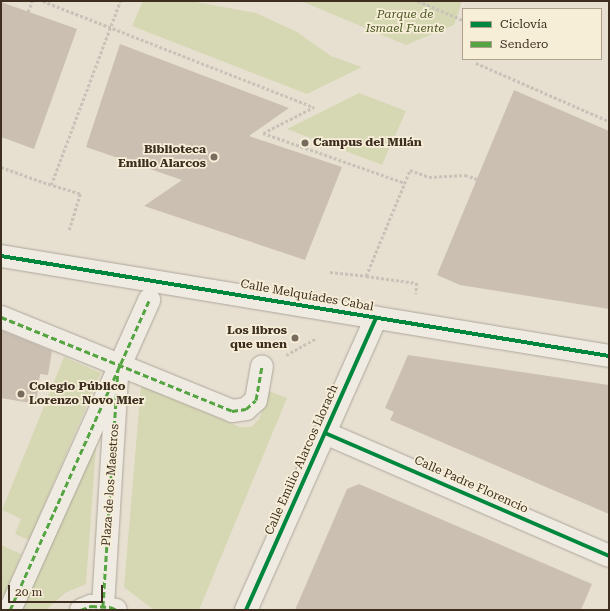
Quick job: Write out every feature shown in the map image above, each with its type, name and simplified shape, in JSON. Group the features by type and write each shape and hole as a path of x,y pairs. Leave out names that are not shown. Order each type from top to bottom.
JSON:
{"street":[{"name":"Calle Melquíades Cabal","path":"1,256 609,356"},
{"path":"10,610 118,364 149,300"},
{"path":"1,317 232,411 246,409 256,400 262,367"},
{"name":"Calle Emilio Alarcos Llorach","path":"246,610 376,318"},
{"name":"Plaza de los Maestros","path":"81,610 91,606 110,608 118,364"},
{"name":"Calle Padre Florencio","path":"325,432 609,556"}],"path":[{"path":"28,12 32,1"},
{"path":"43,1 110,25 314,107 263,133 405,183"},
{"path":"51,185 120,1"},
{"path":"418,1 462,20"},
{"path":"476,63 609,121"},
{"path":"1,167 80,194 69,230"},
{"path":"366,276 410,170 429,177 465,175 477,179"},
{"path":"330,272 417,283 416,294"},
{"path":"262,367 317,338"}],"green space":[{"path":"143,1 190,1 256,13 297,32 331,56 362,67 307,94 132,26"},
{"name":"Parque de Ismael Fuente","path":"301,1 462,1 454,25 406,45"},
{"path":"359,93 406,111 382,165 287,129"},
{"path":"64,357 101,373 29,540 15,534 21,519 2,510"},
{"path":"141,386 240,427 251,427 259,419 269,391 287,398 199,610 154,610 124,587"},
{"path":"97,434 86,584 65,593 46,610 21,610"},
{"path":"1,545 21,554 5,595 1,593"}],"building":[{"path":"1,2 77,29 34,149 1,137"},
{"name":"Biblioteca Emilio Alarcos","path":"120,44 289,108 249,136 342,167 305,260 144,206 182,180 86,147"},
{"path":"514,90 609,131 609,309 460,285 437,275"},
{"name":"Colegio Público Lorenzo Novo Mier","path":"1,330 52,351 48,375 40,374 36,404 1,398"},
{"path":"408,355 609,385 609,514 390,420 394,412 385,408"},
{"path":"359,484 592,584 581,610 295,610 347,489"}],"marked path":[{"path":"10,610 149,300"},
{"path":"1,317 232,411 246,409 256,400 262,367"},
{"path":"103,606 118,370"},
{"path":"81,610 91,606 110,607 117,610"}],"cycle path":[{"path":"1,256 609,356"},
{"path":"246,610 376,318"},
{"path":"325,433 609,556"}],"place":[{"name":"Campus del Milán","path":"305,143"},
{"name":"Biblioteca Emilio Alarcos","path":"214,157"},
{"name":"Los libros que unen","path":"295,338"},
{"name":"Colegio Público Lorenzo Novo Mier","path":"21,394"}]}
